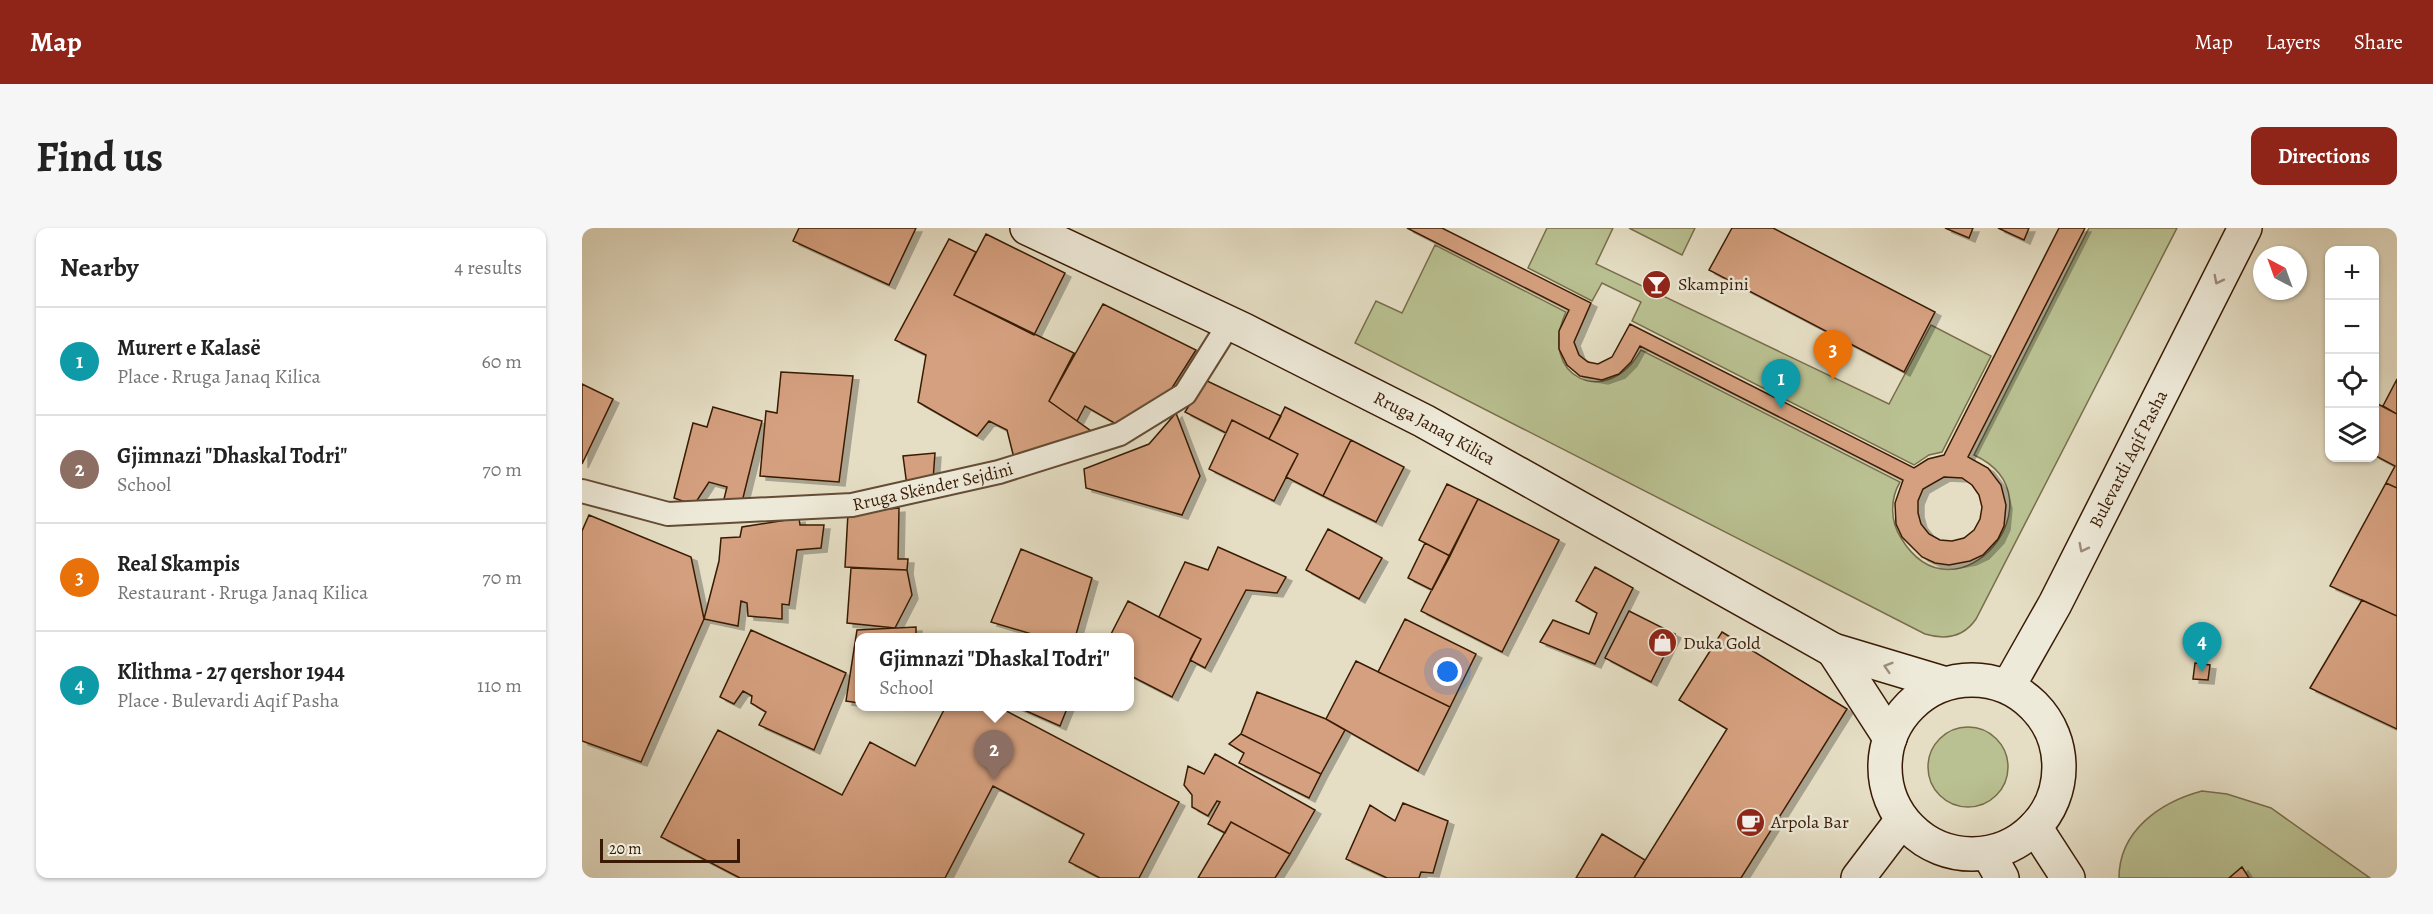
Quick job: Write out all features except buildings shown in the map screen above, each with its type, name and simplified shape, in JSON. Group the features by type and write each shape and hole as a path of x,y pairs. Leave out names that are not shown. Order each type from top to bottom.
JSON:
{"main road":[{"name":"Rruga Janaq Kilica","path":"1027,228 1229,324 1424,421 1833,650 1943,683"},
{"name":"Bulevardi Aqif Pasha","path":"2008,687 2055,604 2245,228"},
{"path":"1833,650 1890,738"},
{"path":"1982,680 2008,687 2031,703 2048,724 2057,751 2058,777 2051,804 2035,827 2013,844 1995,866 1940,848 1918,836 1902,820 1890,798 1885,774 1886,750 1890,738 1909,706 1943,683 1982,680"},
{"path":"1858,878 1902,820"},
{"path":"2035,827 2068,878"}],"lane":[{"name":"Rruga Skënder Sejdini","path":"582,491 668,514 852,505 999,472 1120,434 1185,394 1229,324"}],"green space":[{"path":"1547,228 1613,228 1596,264 1889,404 1931,325 1991,356 1942,452 1929,455 1914,465 1632,321 1641,302 1602,283 1592,301 1528,268"},
{"path":"1629,228 1695,228 1682,255"},
{"path":"2089,228 2177,228 1976,619 1965,630 1953,636 1940,637 1925,634 1355,343 1376,301 1402,313 1435,245 1566,312 1559,335 1560,354 1568,368 1580,378 1594,382 1611,379 1627,369 1641,350 1900,482 1893,503 1893,517 1897,531 1924,562 1949,569 1973,563 1993,547 2006,524 2010,499 2000,475 1974,455"},
{"path":"1968,727 1983,730 1996,739 2005,752 2008,767 2005,782 1996,795 1983,804 1968,807 1953,804 1940,795 1931,782 1928,767 1931,752 1940,739 1953,730"},
{"path":"2202,791 2227,794 2271,808 2370,878 2119,878 2121,861 2134,832 2145,821 2172,802"}],"place":[{"name":"Skampini","path":"1657,284"},
{"name":"Real Skampis","path":"1833,380"},
{"name":"Murert e Kalasë","path":"1781,409"},
{"name":"Duka Gold","path":"1662,643"},
{"name":"Klithma - 27 qershor 1944","path":"2202,672"},
{"name":"Gjimnazi \"Dhaskal Todri\"","path":"994,780"},
{"name":"Arpola Bar","path":"1750,822"}]}
